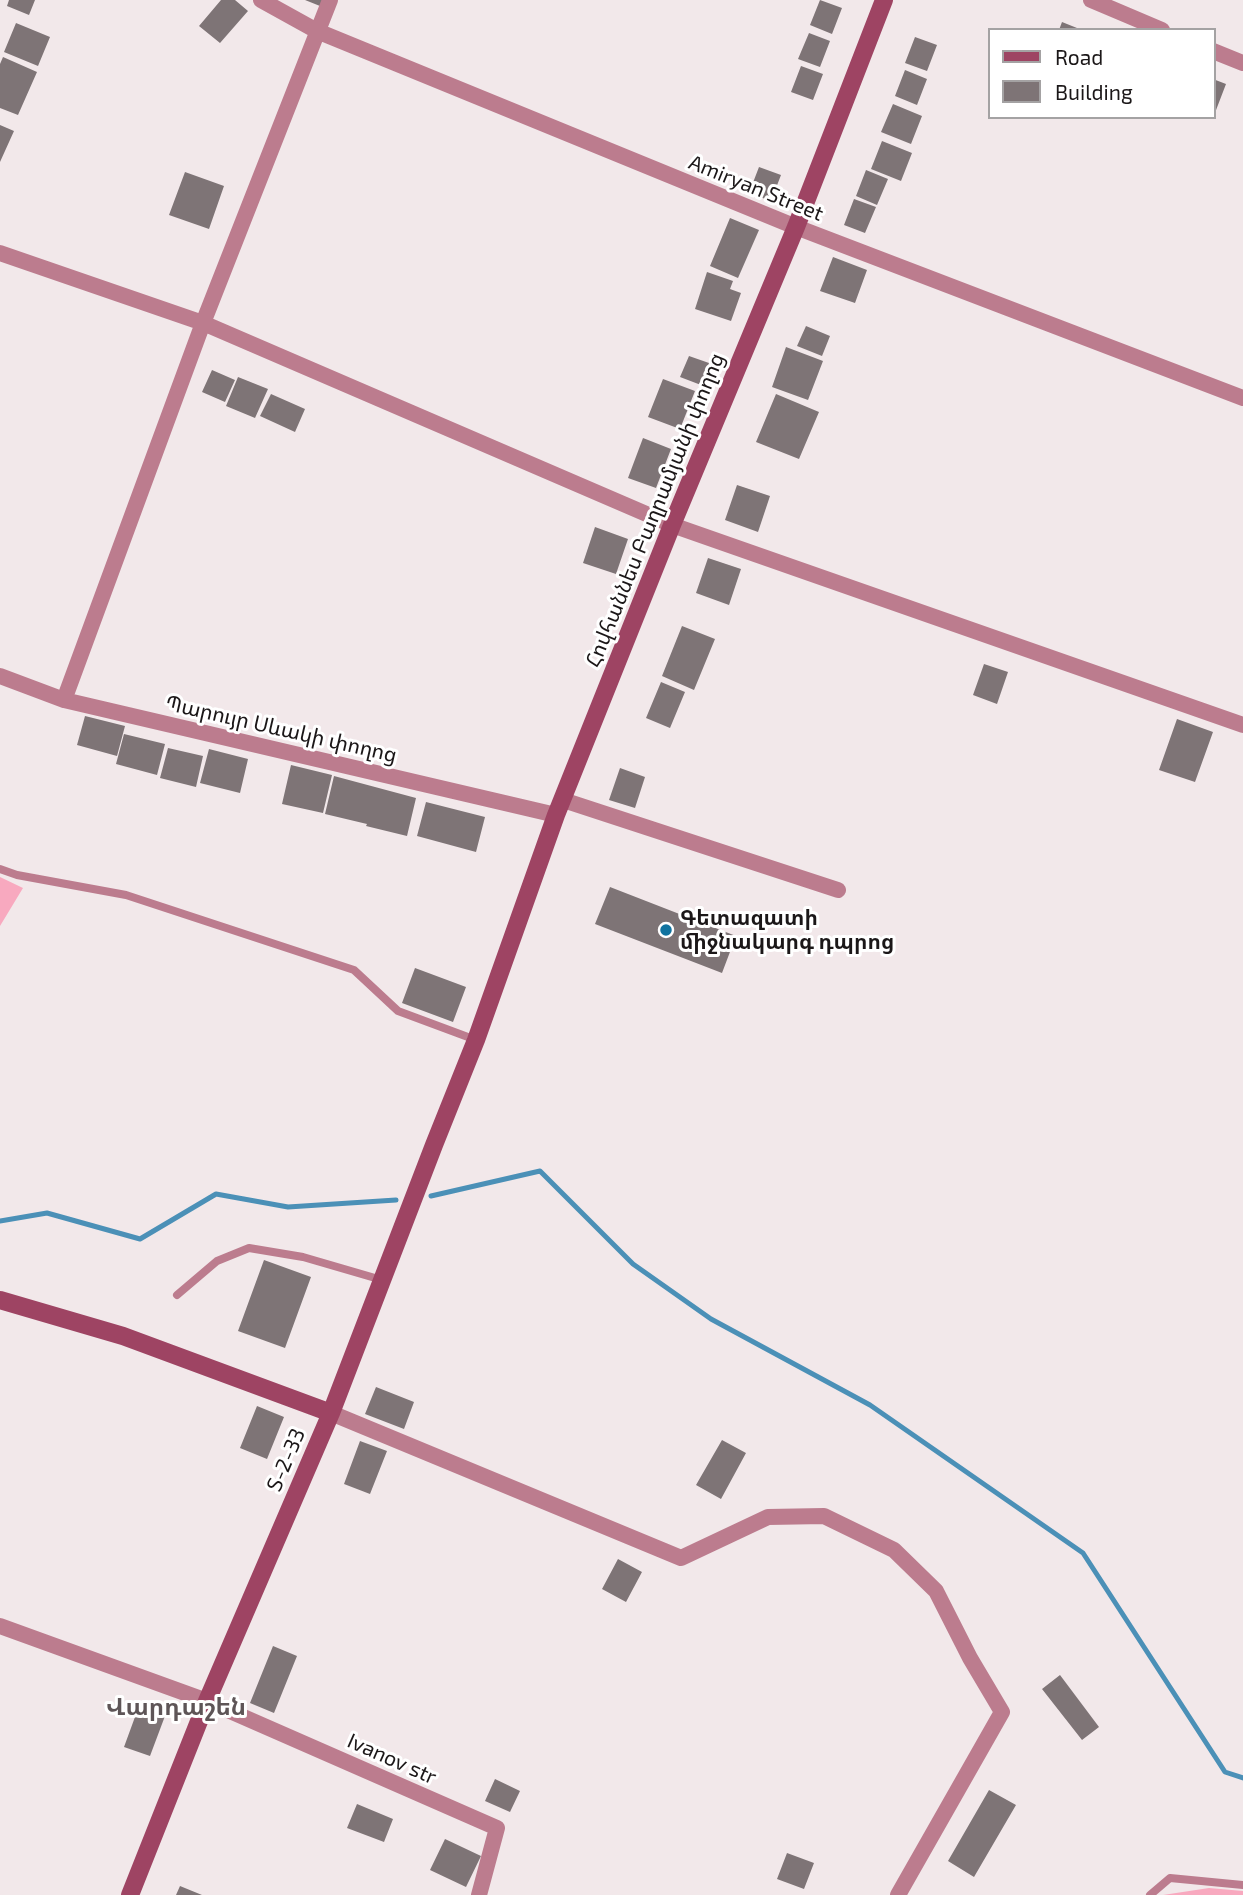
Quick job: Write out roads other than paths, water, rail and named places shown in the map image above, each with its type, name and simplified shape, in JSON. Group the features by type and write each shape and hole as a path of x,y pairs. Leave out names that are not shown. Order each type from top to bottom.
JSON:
{"street":[{"name":"Amiryan Street","path":"261,0 317,31 796,227 1243,398"},
{"path":"64,700 204,323 330,0"},
{"name":"Հովհաննես Բաղրամյանի փողոց","path":"476,1040 559,807 796,227 884,0"},
{"path":"1091,0 1157,28"},
{"path":"1215,52 1243,63"},
{"path":"0,253 204,323 673,525 1243,725"},
{"name":"Պարույր Սևակի փողոց","path":"0,676 64,700 559,807 838,890"},
{"name":"Տ-2-33","path":"130,1895 207,1701 331,1413 476,1040"},
{"path":"0,1300 123,1336 331,1413 681,1558 768,1517 824,1516 894,1550 936,1591 970,1658 1002,1712 898,1895"},
{"path":"0,1626 207,1701"},
{"name":"Ivanov str","path":"207,1701 497,1828 479,1895"}],"lane":[{"path":"0,869 16,875 125,895 354,970 398,1011 476,1040"},
{"path":"177,1295 217,1261 249,1248 303,1257 382,1280"},
{"path":"1150,1895 1170,1878 1243,1885"}],"waterway":[{"path":"431,1196 540,1171 633,1264 711,1319 870,1405 1083,1553 1225,1772 1243,1778"},
{"path":"0,1221 47,1213 140,1239 216,1194 288,1207 396,1200"}],"place":[{"name":"Գետազատի միջնակարգ դպրոց","path":"666,930"}],"district":[{"name":"Վարդաշեն","path":"176,1707"}]}
